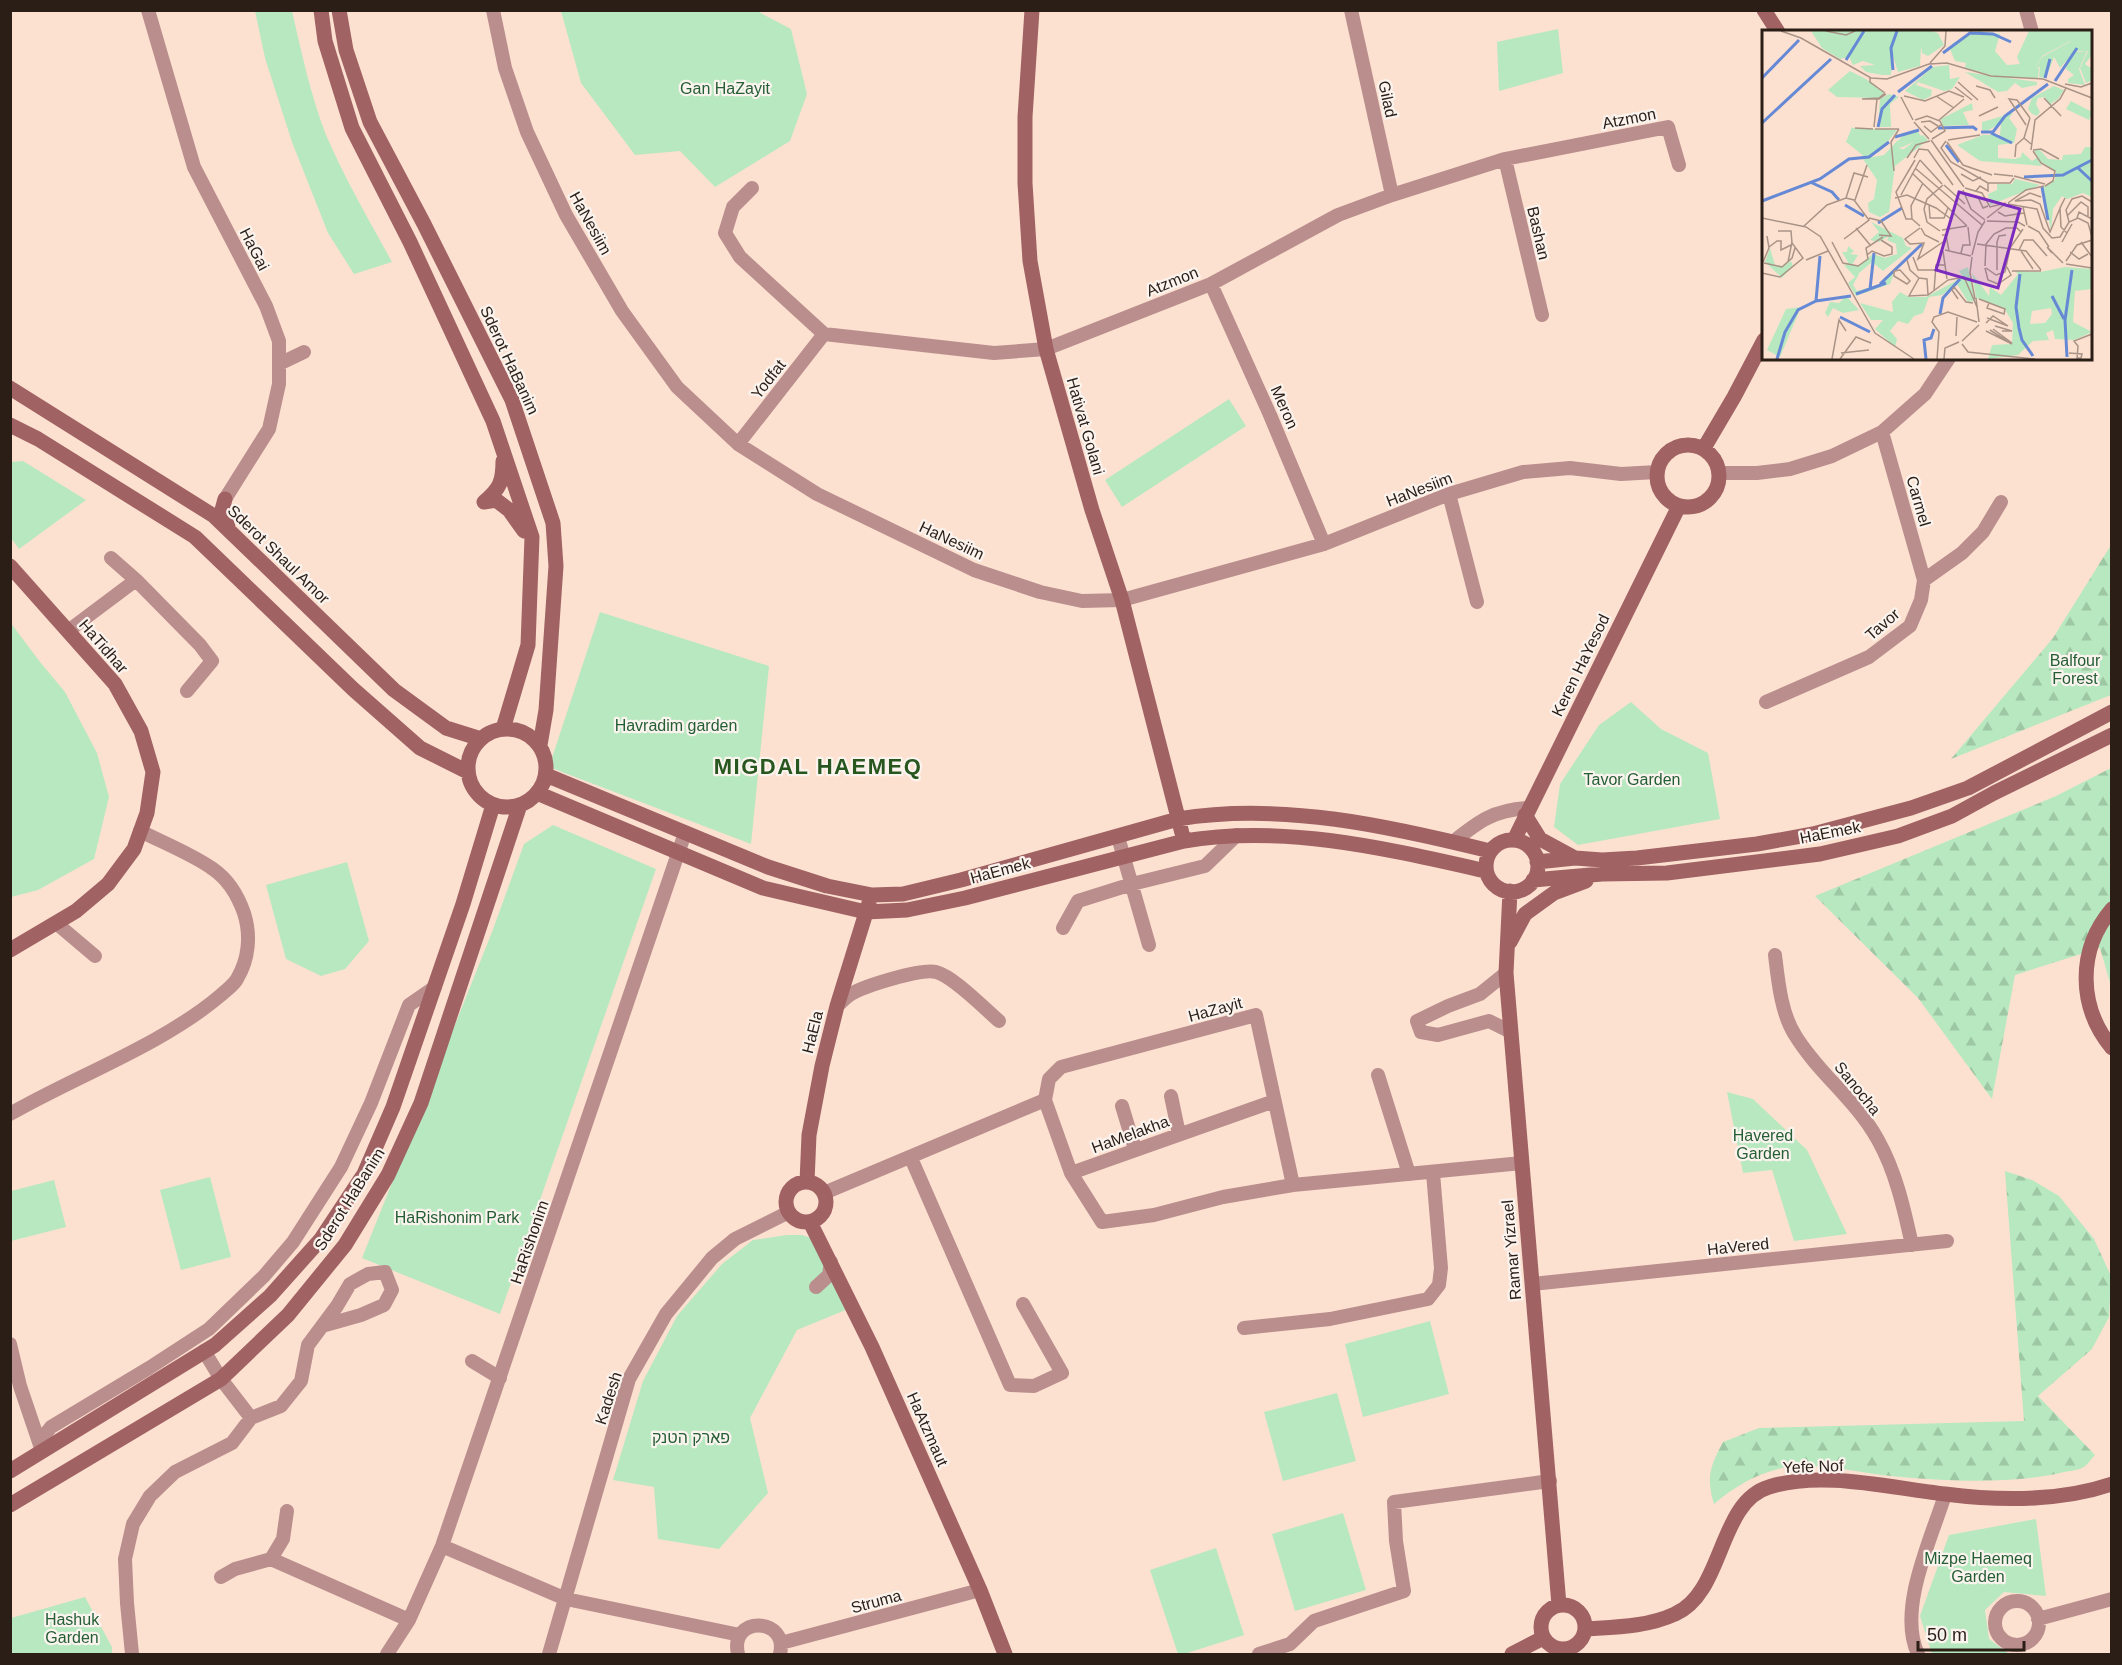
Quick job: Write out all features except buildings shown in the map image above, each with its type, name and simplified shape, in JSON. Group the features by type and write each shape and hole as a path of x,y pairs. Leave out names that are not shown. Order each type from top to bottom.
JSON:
{"main road":[{"path":"321,10 325,41 352,128 410,242 493,421 532,537 528,645 503,729"},
{"name":"Sderot HaBanim","path":"339,10 346,50 370,122 512,400 553,523 556,566 546,710 540,745"},
{"name":"Hativat Golani","path":"1032,10 1025,117 1025,183 1030,261 1046,350 1092,510 1122,600 1184,841"},
{"path":"1764,10 1777,30"},
{"path":"1704,448 1762,344"},
{"name":"Sderot Shaul Amor","path":"10,388 214,516 394,690 446,728 481,739"},
{"path":"10,425 38,439 195,537 353,689 420,748 468,772"},
{"path":"10,437 38,439"},
{"path":"1689,444 1704,448 1713,456 1720,472 1719,481 1711,498 1696,506 1687,508 1679,506 1664,496 1660,489 1657,472 1662,458 1674,448 1689,444"},
{"path":"502,450 503,477 495,493 484,502 496,500 509,510 532,545"},
{"path":"200,507 218,506 225,499"},
{"path":"225,499 223,516 225,524 233,534"},
{"name":"Keren HaYesod","path":"1514,840 1679,506"},
{"name":"HaTidhar","path":"10,566 115,684 141,731 153,772 147,813 134,849 108,884 76,911 10,950"},
{"name":"HaEmek","path":"1537,862 1575,858 1602,860 1637,858 1757,844 1813,834 1911,808 1968,788 2112,712"},
{"path":"503,729 517,730 530,736 540,745 544,755 546,775 537,793 529,801 507,807 493,804 481,797 472,786 468,772 471,754 481,739 491,732 503,729"},
{"name":"HaEmek","path":"1533,880 1602,874 1667,873 1820,854 1898,836 1952,816 2112,735"},
{"name":"HaEmek","path":"546,775 768,867 827,886 872,895 903,894 962,880 1178,819 1204,815 1294,814 1416,833 1490,851"},
{"name":"HaEmek","path":"537,793 763,888 866,912 907,910 1184,841 1238,835 1289,835 1410,854 1486,871"},
{"name":"Sderot HaBanim","path":"10,1471 40,1446 214,1345 262,1303 321,1239 364,1174 393,1107 463,904 493,804"},
{"name":"Sderot HaBanim","path":"10,1505 221,1379 288,1315 338,1254 388,1174 421,1102 520,805"},
{"path":"1527,812 1540,839 1575,858"},
{"path":"1514,840 1529,847 1534,853 1538,868 1533,880 1519,891 1510,891 1495,885 1486,871 1490,851 1501,842 1514,840"},
{"path":"1507,947 1525,914 1554,893 1602,874"},
{"name":"Ramar Yizrael","path":"1510,891 1506,973 1510,1032 1559,1605"},
{"name":"HaEla","path":"807,1182 809,1135 822,1066 837,1006 872,895"},
{"path":"2112,909 2096,933 2089,951 2086,989 2090,1009 2098,1028 2112,1048"},
{"path":"807,1182 817,1185 824,1193 826,1205 816,1220 810,1222 798,1220 789,1212 788,1194 796,1185 807,1182"},
{"name":"HaAtzmaut","path":"810,1222 831,1262 980,1590 1005,1654"},
{"name":"Yefe Nof","path":"1585,1629 1621,1627 1652,1621 1676,1614 1694,1601 1707,1583 1723,1543 1747,1501 1765,1488 1785,1482 1831,1481 1889,1485 1945,1495 2025,1498 2095,1490 2112,1484"},
{"path":"1559,1605 1575,1608 1581,1614 1585,1629 1578,1644 1568,1649 1551,1647 1543,1638 1541,1620 1548,1610 1559,1605"},
{"path":"1512,1654 1543,1638"}],"street":[{"name":"HaGai","path":"148,10 194,167 266,306 279,341 279,384 269,429 225,499"},
{"name":"HaNesiim","path":"493,10 505,68 527,132 566,215 622,311 677,387 738,444 817,494 974,570 1040,592 1082,601 1122,600 1324,544 1449,494 1523,471 1570,468 1621,474 1657,472"},
{"name":"Gilad","path":"1351,10 1392,195"},
{"path":"2026,10 2031,30"},
{"name":"Atzmon","path":"824,334 994,353 1046,350 1211,284 1338,215 1504,159 1668,127 1679,165"},
{"name":"Bashan","path":"1504,159 1542,315"},
{"path":"752,188 733,207 725,232 740,257 824,334"},
{"name":"Meron","path":"1211,284 1270,415 1324,544"},
{"name":"Yodfat","path":"738,444 824,334"},
{"path":"279,364 304,352"},
{"path":"1720,472 1757,473 1790,469 1832,456 1882,432 1925,394 1948,360"},
{"name":"Carmel","path":"1882,432 1924,580"},
{"path":"1449,494 1477,602"},
{"path":"1924,580 1962,553 1983,532 2001,502"},
{"path":"111,558 200,645 212,661 187,691"},
{"path":"68,632 136,580"},
{"name":"Tavor","path":"1766,702 1869,657 1910,626 1921,600 1924,580"},
{"path":"1453,842 1476,823 1507,809 1527,812"},
{"path":"10,1114 170,1030 203,1010 237,981 249,947 247,923 230,884 213,869 141,831"},
{"name":"HaRishonim","path":"387,1654 408,1620 442,1546 686,833"},
{"path":"1063,928 1078,901 1132,884 1205,866 1238,835"},
{"path":"1119,837 1149,945"},
{"path":"56,923 95,956"},
{"name":"Sanocha","path":"1775,955 1780,992 1794,1034 1815,1062 1853,1103 1877,1139 1904,1205 1912,1245"},
{"path":"837,1006 851,994 871,987 919,972 937,972 952,981 999,1021"},
{"path":"1506,973 1480,994 1417,1021 1421,1032 1438,1035 1489,1021 1510,1032"},
{"path":"40,1446 51,1427 209,1329 264,1276 293,1242 341,1167 371,1103 409,1005 435,987"},
{"name":"HaZayit","path":"1045,1100 1049,1079 1061,1067 1256,1015 1293,1185"},
{"path":"1377,1075 1409,1174"},
{"path":"1171,1096 1179,1134"},
{"path":"824,1193 1045,1100 1071,1173 1102,1222 1154,1215 1223,1197 1293,1185 1522,1163"},
{"name":"HaMelakha","path":"1071,1173 1275,1101"},
{"path":"1122,1106 1135,1149"},
{"path":"911,1158 1010,1385 1034,1386 1062,1373 1023,1304"},
{"path":"1244,1328 1330,1319 1428,1299 1439,1284 1441,1268 1433,1173"},
{"name":"Kadesh","path":"549,1654 629,1379 666,1314 712,1258 735,1239 789,1212"},
{"name":"HaVered","path":"1532,1284 1947,1241"},
{"path":"816,1287 829,1275 831,1262"},
{"path":"132,1654 126,1559 133,1524 150,1496 175,1472 232,1443 251,1418 281,1406 300,1381 308,1345 350,1284 368,1274 385,1272 392,1290 384,1305 361,1315 322,1326"},
{"path":"10,1344 20,1386 40,1446"},
{"path":"204,1352 221,1379 251,1418"},
{"path":"472,1361 500,1377"},
{"path":"1259,1654 1290,1644 1314,1621 1404,1591 1396,1541 1394,1502 1550,1481"},
{"path":"1918,1654 1910,1630 1910,1605 1945,1495"},
{"path":"271,1560 283,1539 287,1511"},
{"path":"442,1546 566,1599 740,1635"},
{"path":"221,1577 236,1569 271,1560 408,1620"},
{"name":"Struma","path":"780,1649 980,1590"},
{"path":"2038,1619 2112,1599"},
{"path":"738,1654 737,1642 740,1635 752,1626 766,1626 778,1636 780,1649"}],"green space":[{"path":"255,11 292,11 311,89 326,135 392,262 354,274 328,233 292,142 265,58"},
{"name":"Gan HaZayit","path":"561,11 757,11 791,29 807,94 790,141 715,187 680,151 635,155 581,83"},
{"path":"1558,29 1563,73 1499,91 1497,42"},
{"path":"1229,399 1246,426 1122,507 1105,480"},
{"path":"23,461 86,500 19,549 11,538 10,462"},
{"name":"Balfour Forest","path":"2111,545 2111,695 1951,759 2053,638"},
{"name":"Havradim garden","path":"600,612 769,666 751,844 549,767"},
{"path":"10,622 65,692 97,753 109,797 94,859 38,890 11,897"},
{"name":"Tavor Garden","path":"1631,702 1661,729 1708,753 1720,819 1578,845 1554,827 1560,784 1599,725"},
{"path":"2111,768 2111,986 2100,948 2015,975 1992,1099 1918,998 1815,896 2056,796"},
{"name":"HaRishonim Park","path":"553,825 656,869 500,1314 362,1258 492,932 524,844"},
{"path":"347,862 369,941 345,969 321,976 286,959 266,885"},
{"name":"Havered Garden","path":"1727,1092 1753,1099 1807,1150 1847,1234 1794,1241 1772,1170 1743,1173"},
{"path":"2005,1171 2032,1180 2059,1196 2094,1239 2111,1276 2109,1317 2092,1349 2038,1396 2095,1455 2089,1462 2080,1469 2039,1477 1971,1481 1925,1479 1845,1469 1794,1466 1754,1478 1729,1492 1714,1504 1710,1486 1711,1472 1723,1442 1759,1428 2024,1421"},
{"path":"210,1177 231,1257 181,1270 160,1190"},
{"path":"54,1180 66,1227 11,1241 11,1191"},
{"name":"פארק הטנק","path":"802,1235 814,1239 848,1309 797,1330 750,1418 768,1493 719,1549 658,1539 654,1487 613,1480 643,1381 677,1316 722,1264 753,1240"},
{"path":"1430,1321 1449,1394 1363,1417 1345,1344"},
{"path":"1337,1393 1356,1461 1283,1481 1264,1412"},
{"path":"1343,1513 1366,1590 1295,1611 1272,1534"},
{"name":"Mizpe Haemeq Garden","path":"2036,1519 2046,1596 2004,1592 1985,1610 1989,1639 2009,1654 1932,1654 1920,1616 1949,1535"},
{"path":"1216,1548 1244,1635 1178,1654 1150,1570"},
{"name":"Hashuk Garden","path":"85,1597 112,1647 112,1654 11,1654 11,1618"}],"district":[{"name":"MIGDAL HAEMEQ","path":"818,766"}]}
